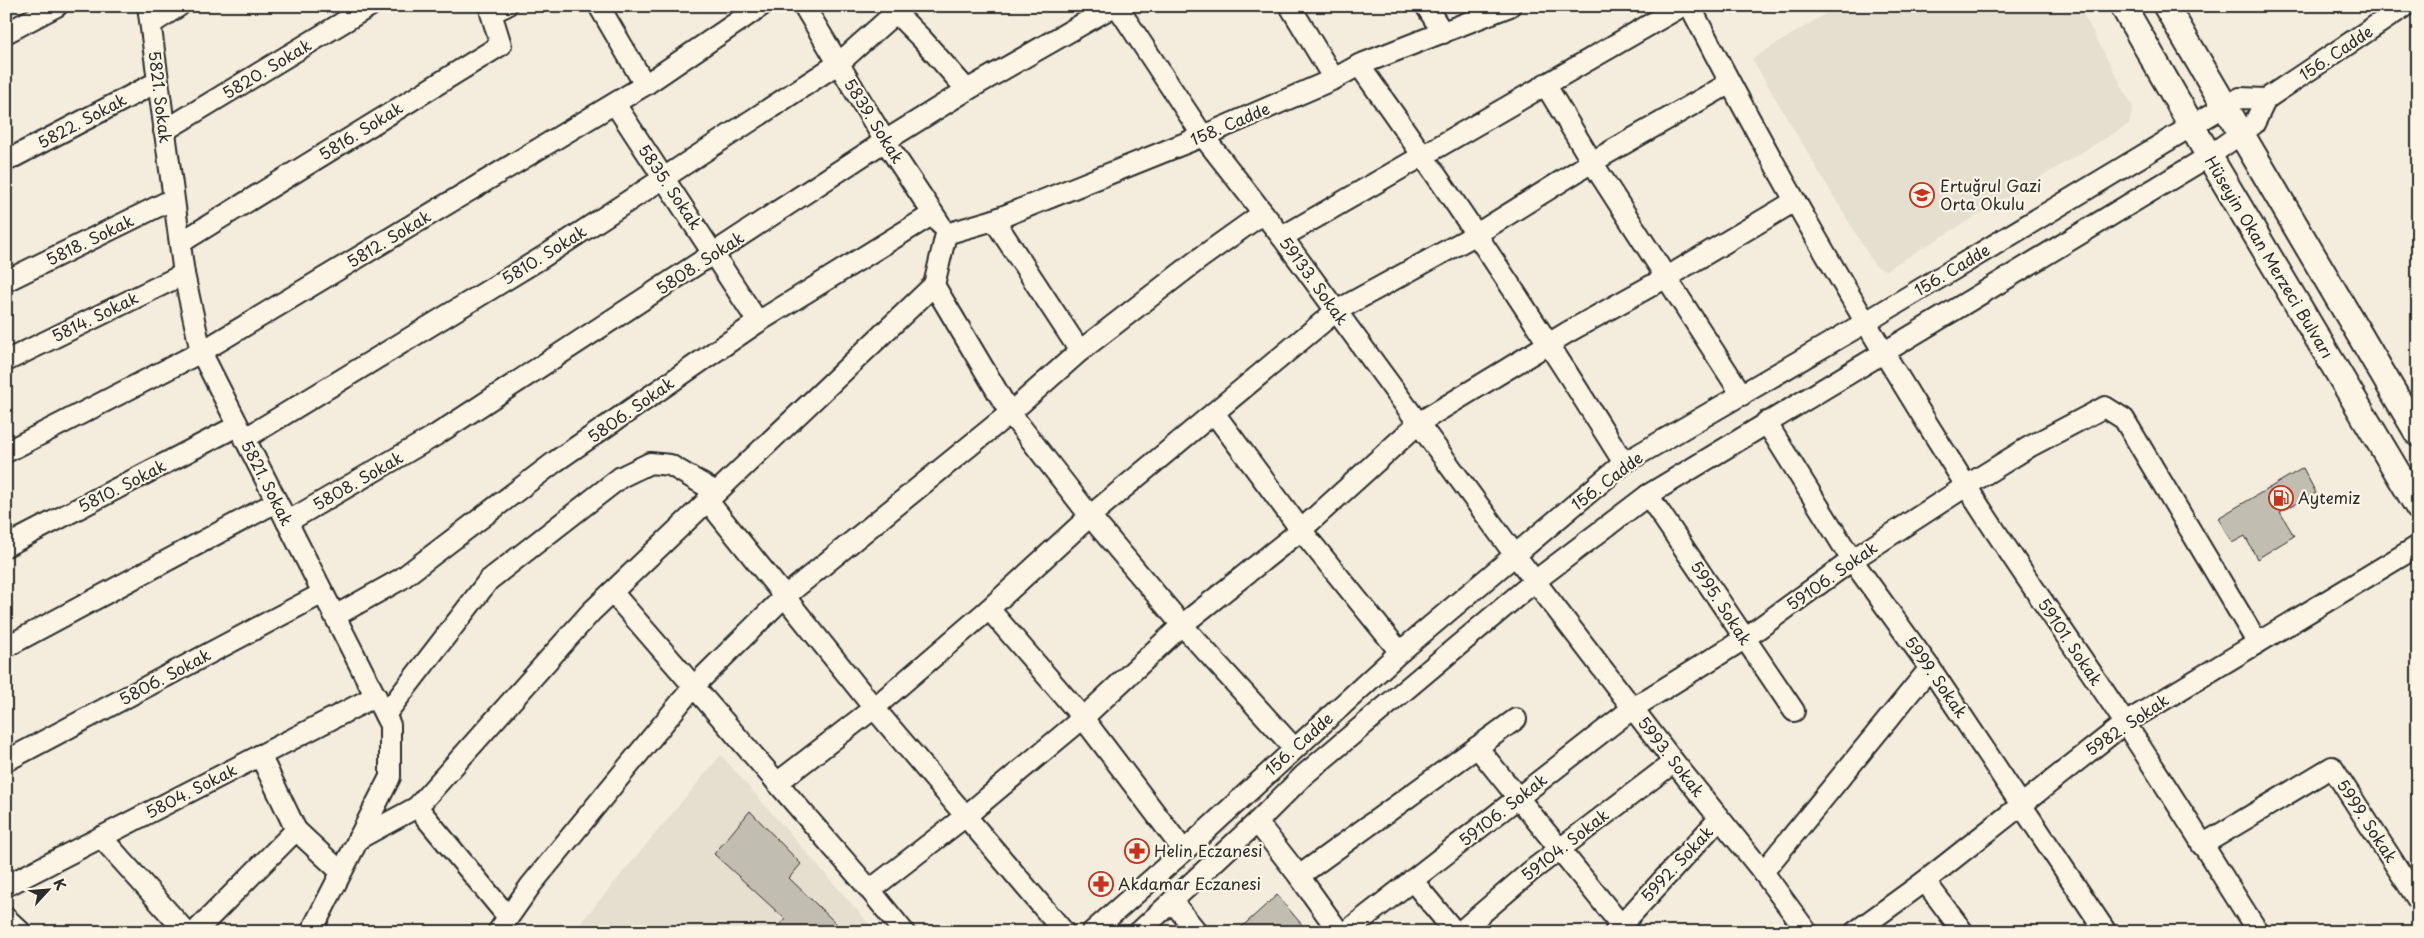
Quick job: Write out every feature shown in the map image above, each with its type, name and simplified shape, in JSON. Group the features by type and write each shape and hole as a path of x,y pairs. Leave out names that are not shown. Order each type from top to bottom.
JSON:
{"main road":[{"name":"Hüseyin Okan Merzeci Bulvarı","path":"2123,6 2209,156 2418,507"},
{"path":"2166,6 2418,434"}],"street":[{"path":"6,33 57,6"},
{"path":"149,15 179,6"},
{"name":"5820. Sokak","path":"164,131 370,6"},
{"path":"599,6 645,85"},
{"name":"5812. Sokak","path":"6,452 201,352 615,104 761,6"},
{"name":"5839. Sokak","path":"804,6 886,141 946,234"},
{"name":"5808. Sokak","path":"287,522 436,435 967,90 1115,6"},
{"name":"59133. Sokak","path":"1115,6 1203,136 1262,214 1282,237 1420,422 1515,555"},
{"path":"1290,6 1334,79"},
{"path":"1426,6 1443,33"},
{"name":"158. Cadde","path":"946,234 994,220 1203,136 1334,79 1360,65 1510,6"},
{"path":"1282,237 1682,6"},
{"name":"59101. Sokak","path":"1690,6 1795,201 1966,486 2125,722 2258,932"},
{"name":"156. Cadde","path":"1139,932 1257,822 1304,775 1535,581 1648,494 2209,156 2254,124 2266,99 2405,6"},
{"name":"5816. Sokak","path":"180,243 501,45 495,8"},
{"path":"896,8 967,90"},
{"name":"5810. Sokak","path":"6,546 241,432 542,257 839,64 896,8"},
{"name":"5821. Sokak","path":"149,15 184,274 201,352 390,725 390,776 311,932"},
{"path":"1360,65 1424,156 1475,235 1550,344 1624,464"},
{"name":"5822. Sokak","path":"6,160 157,82"},
{"path":"777,783 874,708 989,609 1090,516 1336,311 1475,235 1592,162 1730,83"},
{"path":"1545,84 1592,162 1742,395"},
{"name":"156. Cadde","path":"1092,932 1184,851 1400,652 1624,464 1866,322 2225,106 2240,98 2266,99"},
{"name":"5835. Sokak","path":"615,104 758,322"},
{"name":"5818. Sokak","path":"6,281 174,199"},
{"path":"870,890 967,815 1083,718 1182,625 1300,530 1420,422 1795,201"},
{"name":"5806. Sokak","path":"335,616 401,579 556,462 758,322 933,214"},
{"path":"417,807 503,924 531,885 694,686 783,598 1010,413 1080,350 1199,259 1262,214"},
{"path":"994,220 1080,350"},
{"path":"358,839 417,807 591,612 934,285 946,234"},
{"name":"5814. Sokak","path":"6,361 184,274"},
{"path":"934,285 1010,413 1090,516 1182,625 1294,748"},
{"name":"59106. Sokak","path":"1346,932 1633,708 1744,639 1852,560 1966,486 2029,447 2105,407 2124,419 2257,642"},
{"path":"1214,413 1300,530 1400,652"},
{"name":"5999. Sokak","path":"1766,422 1852,560 1930,668 2106,932"},
{"path":"385,715 489,580 621,477 650,463 670,465 711,496 783,598 1064,932"},
{"name":"5995. Sokak","path":"1648,494 1794,712"},
{"path":"6,647 276,502"},
{"name":"5982. Sokak","path":"1855,932 1925,880 2021,802 2125,722 2418,546"},
{"name":"5993. Sokak","path":"1515,555 1674,762 1763,872 1807,932"},
{"path":"612,592 870,890 904,932"},
{"name":"5806. Sokak","path":"6,762 323,593"},
{"path":"989,609 1083,718 1184,851"},
{"path":"1763,872 1930,668"},
{"name":"5804. Sokak","path":"6,886 376,696"},
{"path":"1299,876 1516,719"},
{"path":"1477,747 1560,848 1618,928"},
{"path":"260,755 296,830 341,872"},
{"name":"59104. Sokak","path":"1460,932 1560,848 1674,762"},
{"name":"5999. Sokak","path":"2202,845 2332,767 2418,900"},
{"name":"5992. Sokak","path":"1618,928 1719,819"},
{"path":"1257,822 1299,876 1338,932"},
{"path":"195,932 296,830"},
{"path":"101,837 186,932"},
{"path":"1412,880 1455,932"},
{"path":"1925,880 1963,932"},
{"path":"1172,901 1197,932"},
{"path":"6,918 21,932"}],"shaded area":[{"name":"Ertuğrul Gazi Orta Okulu","path":"1838,6 2079,6 2133,107 2129,124 1886,270 1875,266 1752,59"},
{"path":"721,755 876,932 573,932"}],"building":[{"path":"2303,468 2316,493 2280,512 2294,536 2257,559 2245,536 2232,543 2218,518"},
{"path":"750,811 801,864 789,878 845,932 773,932 785,919 714,854"},
{"path":"1277,895 1308,932 1236,932"}],"place":[{"name":"Ertuğrul Gazi Orta Okulu","path":"1922,195"},
{"name":"Aytemiz","path":"2281,498"},
{"name":"Helin Eczanesi","path":"1137,851"},
{"name":"Akdamar Eczanesi","path":"1101,884"}]}
